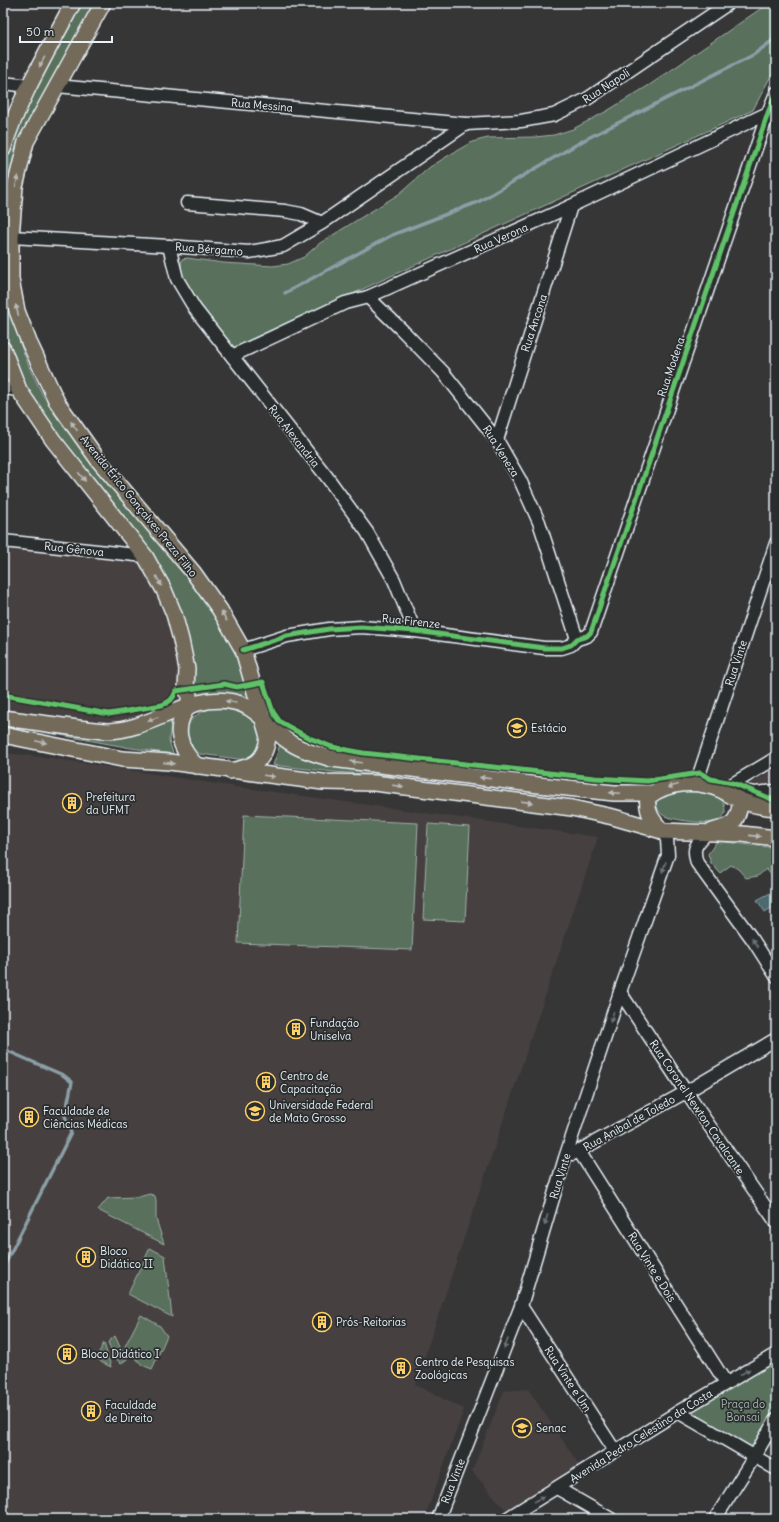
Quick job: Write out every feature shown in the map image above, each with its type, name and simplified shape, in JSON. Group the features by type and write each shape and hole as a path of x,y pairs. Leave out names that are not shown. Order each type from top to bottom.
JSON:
{"main road":[{"path":"3,149 9,130 29,86 73,3"},
{"name":"Avenida Érico Gonçalves Preza Filho","path":"103,3 26,142 15,187 11,237 11,280 17,311 29,342 57,402 99,461 193,572 220,610 243,650 264,721"},
{"path":"3,350 19,390 53,440 145,556 164,590 174,614 187,669 186,689 189,696 189,706 182,718 179,728 179,740 188,756 197,766"},
{"path":"3,718 109,731 132,727 189,706 209,701 222,700 235,702 246,707 285,739 302,749 332,759 546,786 614,793 654,793"},
{"path":"230,771 251,766 263,756 267,747 268,737 264,721"},
{"path":"3,735 122,759 197,766 323,782 374,783 572,808 613,817 662,831 707,834 742,834 776,838"},
{"path":"662,831 652,820 648,812 648,797 672,785 696,784 723,789 741,800 762,807 776,808"},
{"path":"707,834 729,826 735,820 739,813 741,800"}],"street":[{"name":"Rua Napoli","path":"466,124 521,121 554,115 587,99 729,3"},
{"path":"3,83 29,86"},
{"name":"Rua Messina","path":"57,86 466,124"},
{"name":"Rua Modena","path":"577,639 587,636 594,626 776,93"},
{"name":"Rua Verona","path":"232,356 345,303 368,297 571,206 768,113"},
{"name":"Rua Bérgamo","path":"11,237 249,252 283,246 322,223 466,124"},
{"path":"187,203 285,211 301,214 322,223"},
{"name":"Rua Ancona","path":"497,440 571,206"},
{"name":"Rua Alexandria","path":"169,246 178,279 195,309 327,477 367,532 394,580 414,631"},
{"name":"Rua Veneza","path":"368,297 442,372 497,440 520,480 539,522 577,639"},
{"path":"3,388 19,390"},
{"name":"Rua Gênova","path":"3,541 145,556"},
{"name":"Rua Vinte","path":"696,784 776,542"},
{"name":"Rua Firenze","path":"243,650 287,636 329,629 361,627 414,631 544,648 562,648 571,645 577,639"},
{"path":"723,789 776,758"},
{"path":"723,789 754,793 776,791"},
{"name":"Rua Vinte","path":"438,1519 521,1306 565,1158 620,992 668,855 667,839 662,831"},
{"path":"707,834 696,846 694,854 697,863 753,940 776,976"},
{"name":"Rua Coronel Newton Cavalcante","path":"620,992 686,1092 776,1222"},
{"name":"Rua Anibal de Toledo","path":"565,1158 686,1092 776,1039"},
{"name":"Rua Vinte e Dois","path":"579,1150 726,1383"},
{"name":"Rua Vinte e Um","path":"521,1306 615,1451"},
{"name":"Avenida Pedro Celestino da Costa","path":"506,1519 678,1412 776,1354"},
{"path":"678,1412 776,1469"},
{"path":"715,1519 776,1419"},
{"path":"557,1488 611,1519"}],"shaded area":[{"path":"3,547 139,560 170,616 181,659 183,696 178,706 115,727 3,710"},
{"name":"Universidade Federal de Mato Grosso","path":"3,753 51,758 223,785 598,837 415,1385 464,1409 424,1519 3,1519"},
{"path":"776,768 776,795 738,791"},
{"name":"Senac","path":"528,1389 579,1465 506,1510 472,1471 504,1391"}],"green space":[{"path":"82,3 95,3 26,133 12,311 21,346 42,394 58,419 202,593 231,641 242,667 253,702 237,696 222,693 207,694 191,699 194,676 181,613 58,437 22,382 3,328 3,170 10,148 28,105"},
{"path":"769,3 776,3 776,73 773,72 753,110 365,288 233,351 182,278 182,259 187,258 223,263 273,266 288,264 304,257 320,243 399,194 430,167 472,142 488,138 554,135 573,129 607,111 651,84"},
{"path":"213,708 236,712 258,722 262,744 260,751 246,760 200,754 195,752 188,736 189,724 197,715"},
{"path":"171,720 169,741 172,754 16,727 119,737 139,733"},
{"path":"280,743 397,774 397,776 334,772 273,765"},
{"path":"684,791 699,792 716,796 724,803 725,814 718,821 707,822 673,819 663,815 660,812 656,801 661,795"},
{"path":"244,815 418,823 412,950 238,943"},
{"path":"428,824 470,827 465,921 423,919"},
{"path":"717,841 776,848 776,880 766,869 758,876 746,878 738,869 731,865 720,873 711,863 708,854"},
{"path":"150,1194 155,1196 156,1219 164,1244 98,1210 108,1198 138,1197"},
{"path":"150,1248 165,1256 172,1317 128,1294"},
{"path":"141,1315 160,1326 167,1336 152,1369 142,1365 125,1346"},
{"path":"115,1336 120,1347 128,1358 121,1364 113,1355 108,1342"},
{"path":"104,1343 111,1367 101,1362 97,1356"},
{"name":"Praça do Bonsai","path":"776,1356 776,1409 753,1448 687,1411"}],"water":[{"path":"776,890 776,905 765,912 757,900"}],"waterway":[{"path":"285,293 392,235 478,202 586,139 753,55 776,38"},
{"path":"3,1049 63,1075 72,1082 65,1116 71,1133 3,1268"}],"cycle path":[{"path":"243,650 287,636 329,629 361,627 415,631 544,648 562,648 571,645 577,639 587,636 591,632 776,93"},
{"path":"3,695 109,714 162,705 171,700 176,691 224,684 237,687 263,682 273,712 280,722 307,737 332,747 363,753 595,778 647,781 700,773 711,779 733,783 776,801"}],"place":[{"name":"Estácio","path":"517,728"},
{"name":"Prefeitura da UFMT","path":"72,803"},
{"name":"Fundação Uniselva","path":"296,1029"},
{"name":"Centro de Capacitação","path":"266,1082"},
{"name":"Universidade Federal de Mato Grosso","path":"255,1111"},
{"name":"Faculdade de Ciências Médicas","path":"29,1117"},
{"name":"Bloco Didático II","path":"86,1257"},
{"name":"Prós-Reitorias","path":"322,1322"},
{"name":"Bloco Didático I","path":"67,1354"},
{"name":"Centro de Pesquisas Zoológicas","path":"401,1368"},
{"name":"Faculdade de Direito","path":"91,1411"},
{"name":"Senac","path":"522,1428"}]}
